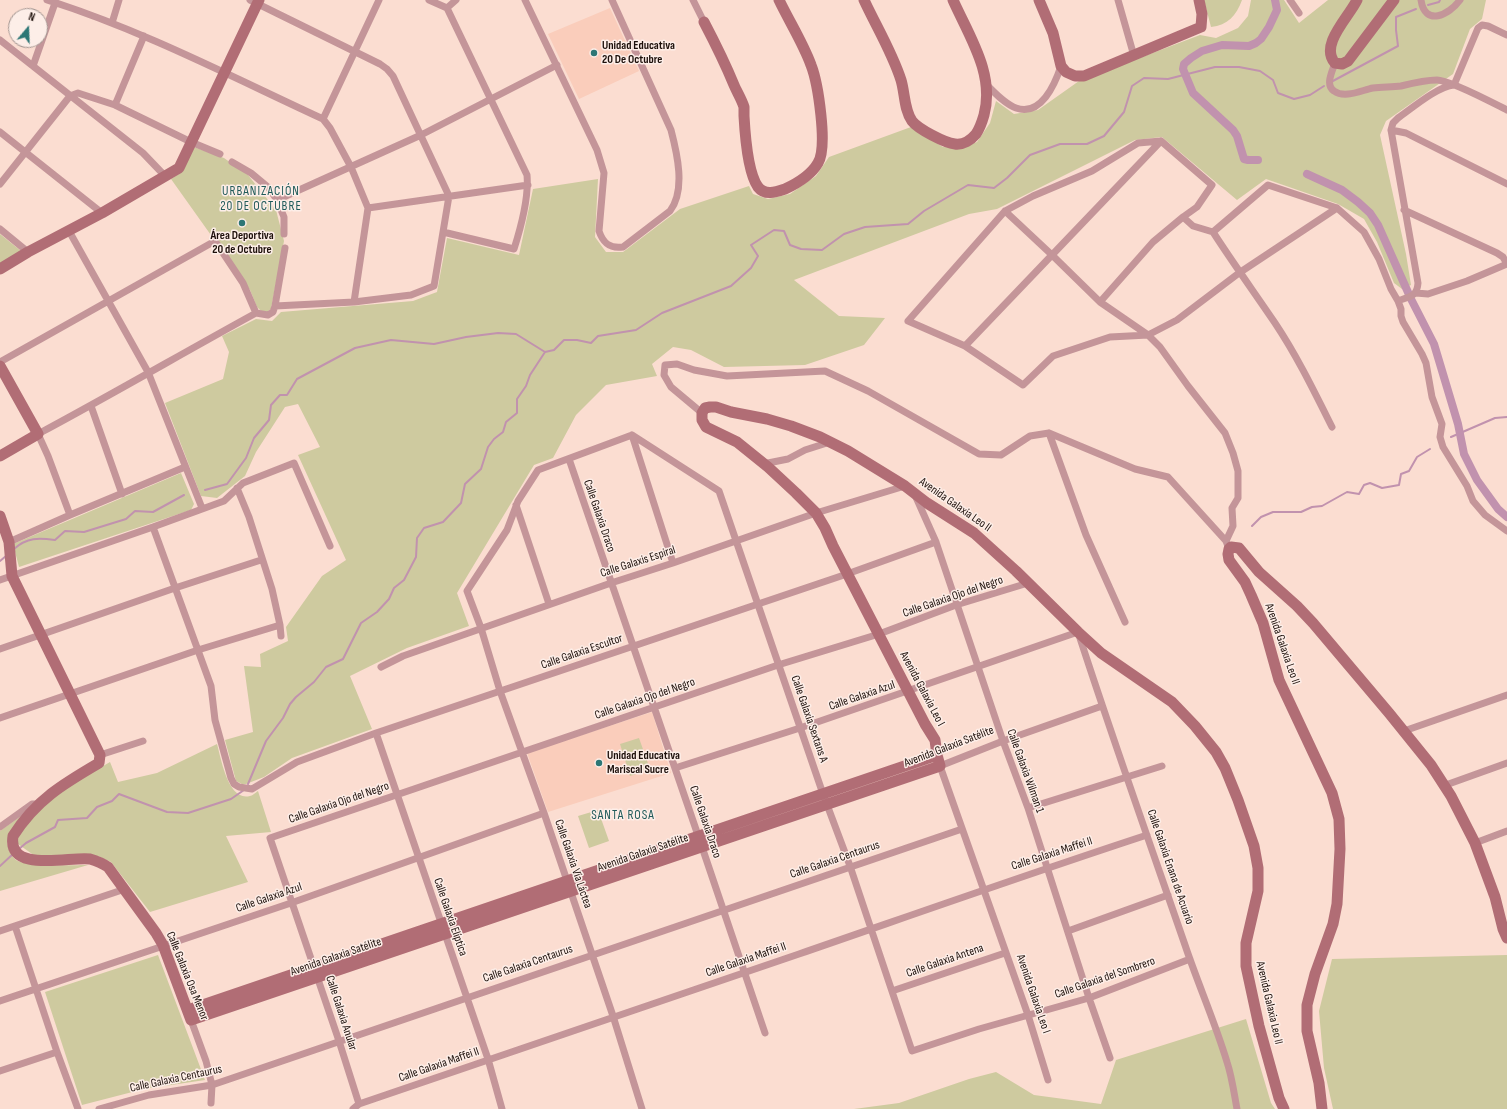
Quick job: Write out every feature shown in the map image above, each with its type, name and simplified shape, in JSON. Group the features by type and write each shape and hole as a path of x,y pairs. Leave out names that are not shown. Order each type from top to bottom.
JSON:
{"street":[{"path":"47,0 144,36 323,119 330,128 351,167 368,208 354,302"},
{"path":"112,23 119,0"},
{"path":"323,119 379,0"},
{"path":"429,0 447,8 527,175 528,185 520,230 514,249 443,232"},
{"path":"447,8 456,0"},
{"path":"525,0 597,150 604,173 599,231 601,238 606,244 615,248 623,247 670,211 674,206 679,191 676,151 671,130 612,0"},
{"path":"693,0 720,52 744,107 749,161 754,181 764,192 770,193 777,192 798,182 814,169 822,154 822,126 816,81 811,64 778,0"},
{"path":"864,0 893,60 901,81 909,113 913,121 916,125 948,142 960,144 968,142 979,130 983,120 988,96 981,60 953,0"},
{"path":"1039,0 1053,33 1061,66 1066,72 1075,76 1084,76 1200,27 1202,14 1199,0"},
{"path":"1118,0 1134,56"},
{"path":"1290,0 1299,13"},
{"path":"1335,64 1331,59 1330,48 1340,26 1357,0"},
{"path":"1335,64 1342,64 1348,61 1394,0"},
{"path":"1421,0 1422,8 1429,15 1438,16 1455,7 1460,0"},
{"path":"0,269 28,252 102,213 179,168 225,74 255,1 388,69 393,76 449,196 434,286 411,295 354,302 275,306"},
{"path":"33,66 55,3"},
{"path":"1454,85 1478,28 1482,25 1488,26 1507,35"},
{"path":"115,105 144,36"},
{"path":"0,40 143,153 165,176"},
{"path":"1335,64 1329,78 1330,86 1334,92 1342,94 1438,79 1507,110"},
{"path":"277,200 420,135 557,65"},
{"path":"987,85 1014,107 1025,109 1035,107 1051,89 1061,66"},
{"path":"1415,294 1418,283 1417,275 1390,130 1393,123 1398,118 1440,89 1448,85 1454,85"},
{"path":"0,184 70,96 78,93 115,105 191,142 220,154"},
{"path":"1390,130 1406,134 1507,184"},
{"path":"0,132 102,213"},
{"path":"965,346 1161,141"},
{"path":"1100,302 1153,242 1197,207 1212,185 1161,141 1138,143 1092,171 1033,196 1005,211 908,321 965,346 1022,385 1053,356 1110,337 1148,335 1177,320 1239,273 1337,208"},
{"path":"232,162 251,173 269,188 277,200 284,217 284,234"},
{"path":"368,208 528,185"},
{"path":"1213,232 1268,185 1337,208 1364,232 1379,259 1398,301 1403,322 1426,363 1432,397 1442,424 1440,437 1443,447 1467,486 1473,501 1485,515 1507,531"},
{"path":"1398,301 1415,294 1428,294 1507,264 1503,257 1497,253 1404,210"},
{"path":"1005,211 1100,302 1148,335 1160,347 1225,433 1238,471 1238,498 1232,508 1233,526 1227,545"},
{"path":"1184,217 1193,226 1213,232 1239,273 1275,323 1304,371 1332,427"},
{"path":"0,229 28,252"},
{"path":"69,231 148,372 202,508"},
{"path":"0,362 214,241 243,283 256,313"},
{"path":"0,456 256,313 268,315 273,312 286,248"},
{"path":"702,413 671,387 664,375 665,365 677,364 694,370 727,376 825,371 868,391 979,454 1001,456 1030,436 1049,434 1135,469 1168,477 1227,545"},
{"path":"0,366 38,434 70,514"},
{"path":"91,406 122,494"},
{"name":"Avenida Galaxia Leo II","path":"702,413 705,408 716,407 731,412 792,426 848,451 910,490 974,533 1078,632 1121,668 1172,702 1195,726 1216,752 1225,768 1254,846 1257,863 1258,891 1246,943 1246,966 1259,1026 1279,1098 1284,1109"},
{"name":"Avenida Galaxia Leo I","path":"702,413 702,420 706,427 737,442 816,513 826,528 847,574 908,692 935,740 938,761 1028,1015 1048,1080"},
{"path":"1049,434 1086,535 1125,622"},
{"path":"549,604 516,505 538,470 569,460 632,435 673,563"},
{"name":"Calle Galaxia Sextans A","path":"632,435 719,491 757,605 850,866 912,1051"},
{"path":"763,464 788,459 805,450 830,442"},
{"name":"Calle Galaxia Draco","path":"569,460 765,1033"},
{"path":"0,580 224,501 243,483 294,463 330,546"},
{"path":"9,542 70,514 185,467"},
{"path":"237,488 249,517 261,560 272,589 281,636"},
{"name":"Calle Galaxis Espiral","path":"381,667 403,656 481,628 816,513 910,490"},
{"name":"Calle Galaxia Wilman 1","path":"910,490 936,542 1002,741 1028,808 1089,998 1110,1058"},
{"name":"Calle Galaxia Vía Láctea","path":"516,505 507,530 467,591 481,628 500,691 544,813 592,954 642,1109"},
{"path":"0,516 9,542 12,576 100,755 143,741"},
{"path":"153,527 198,650"},
{"name":"Calle Galaxia Escultor","path":"198,650 211,686 215,720 231,778 234,784 239,787 252,789 297,762 376,733 757,605 936,542"},
{"name":"Avenida Galaxia Leo II","path":"1322,1109 1319,1083 1308,1031 1307,1005 1315,974 1333,924 1338,904 1340,849 1339,819 1332,793 1278,680 1263,623 1245,582 1229,560 1227,545 1239,548 1259,572 1297,606 1313,623 1404,731 1431,766 1454,802 1475,843 1496,897 1503,929 1507,938"},
{"path":"0,649 175,588 261,560"},
{"name":"Calle Galaxia Ojo del Negro","path":"270,838 778,665 878,634 956,605 1028,583"},
{"path":"0,718 198,650 280,625"},
{"name":"Calle Galaxia Azul","path":"675,768 908,692 977,666 1078,632"},
{"name":"Calle Galaxia Enana de Acuario","path":"1078,632 1168,896 1211,1013 1228,1064 1237,1109"},
{"path":"1404,731 1507,695"},
{"name":"Avenida Galaxia Satélite","path":"190,1015 1102,706"},
{"name":"Calle Galaxia Elíptica","path":"376,733 488,1059 502,1109"},
{"name":"Calle Galaxia Osa Menor","path":"100,755 99,763 58,788 39,804 13,836 13,848 24,858 40,860 90,859 101,862 108,867 156,932 163,945 206,1062 212,1085 211,1104"},
{"path":"1443,786 1507,763"},
{"path":"1028,808 1162,766"},
{"path":"0,827 32,804 39,804"},
{"name":"Calle Galaxia Azul","path":"0,1001 291,903 544,813"},
{"name":"Calle Galaxia Centaurus","path":"99,1109 149,1095 212,1085 466,997 724,911 850,866 962,829"},
{"path":"1475,843 1507,831"},
{"name":"Calle Galaxia Maffei II","path":"356,1107 612,1016 871,929 1047,867 1148,835"},
{"name":"Calle Galaxia Anular","path":"270,838 339,1041 356,1107"},
{"path":"0,931 125,889"},
{"path":"1068,931 1168,896"},
{"path":"15,926 57,1052 78,1109"},
{"name":"Calle Galaxia Antena","path":"892,991 1005,953"},
{"name":"Calle Galaxia del Sombrero","path":"912,1051 979,1029 1089,998 1190,959"},
{"path":"0,1071 57,1052"}],"shaded area":[{"path":"1204,0 1242,0 1231,19 1217,26 1211,27"},
{"path":"1251,0 1284,0 1299,23 1328,0 1486,0 1482,19 1470,29 1453,74 1386,121 1380,135 1406,254 1411,285 1402,289 1394,283 1377,242 1364,219 1338,204 1266,179 1237,200 1162,137 1135,140 997,209 969,214 794,280 839,316 885,318 864,345 805,365 724,367 691,350 673,347 652,364 657,376 606,385 576,415 553,458 534,465 457,593 469,626 407,648 350,676 372,729 292,758 264,777 246,784 236,781 225,740 253,732 244,666 261,667 260,654 288,641 286,627 322,576 346,560 298,455 320,447 298,404 285,407 256,452 245,476 217,498 201,496 165,403 223,379 229,352 222,336 256,319 272,321 281,312 413,301 437,292 447,238 519,255 533,189 598,179 595,237 606,252 623,252 680,209 749,186 753,194 768,199 790,194 816,176 829,157 911,127 943,147 962,148 977,142 990,123 996,101 1014,114 1038,110 1079,81 1200,35 1216,38 1238,28 1248,16"},
{"name":"Unidad Educativa 20 De Octubre","path":"610,8 639,71 579,99 548,34"},
{"name":"Área Deportiva 20 de Octubre","path":"194,147 224,158 248,175 276,210 284,241 271,309 267,312 261,311 257,307 250,290 171,179 179,174"},
{"path":"0,234 21,251 0,264"},
{"path":"181,473 194,504 191,510 19,567 13,544"},
{"name":"Unidad Educativa Mariscal Sucre","path":"652,712 671,773 548,812 527,753"},
{"path":"639,738 650,769 630,776 620,744"},
{"path":"217,744 223,768 231,786 236,792 242,796 250,796 258,791 271,832 226,836 248,882 150,912 111,862 98,856 35,856 18,844 18,837 22,830 49,798 110,762 118,782 157,773"},
{"path":"29,810 14,828 9,837 9,851 16,860 40,865 88,865 0,891 0,831"},
{"path":"598,810 609,841 589,848 578,816"},
{"path":"158,955 205,1080 144,1089 82,1105 45,992"},
{"path":"1507,955 1507,1109 1333,1109 1324,1068 1319,1011 1332,959"},
{"path":"1246,1019 1271,1103 1275,1109 854,1109 899,1103 969,1079 996,1072 1034,1095 1101,1104 1116,1060"}],"waterway":[{"path":"1258,160 1244,159 1237,136 1233,130 1193,93 1183,69 1184,64 1202,51 1222,45 1249,46 1256,43 1261,39 1269,27 1277,10 1275,0"},
{"path":"1428,5 1439,2 1440,0"},
{"path":"1331,82 1398,46 1396,17 1416,9"},
{"path":"248,784 266,741 283,718 290,704 314,682 326,667 343,659 361,623 377,612 389,599 394,588 404,580 416,557 417,538 424,528 443,522 461,503 465,484 481,469 488,447 494,439 503,432 506,422 517,413 517,399 545,352 554,350 564,340 577,340 591,343 598,336 636,330 662,313 731,286 751,268 758,256 751,245 774,230 784,231 790,245 801,249 822,250 844,234 865,227 908,224 924,211 968,185 994,188 1007,178 1030,155 1060,144 1087,144 1104,136 1124,112 1132,86 1144,78 1168,79 1215,67 1239,67 1260,71 1273,80 1278,93 1294,99 1310,95 1324,86"},
{"path":"1307,174 1342,190 1370,213 1378,225 1411,299 1434,344 1458,424 1464,454 1477,480 1498,509 1507,517"},
{"path":"205,490 227,484 246,458 254,438 269,420 271,405 280,395 287,395 297,379 355,348 391,340 434,344 466,337 498,333 516,334 545,352"},
{"path":"1451,437 1495,418 1507,417"},
{"path":"1252,526 1261,517 1273,512 1301,512 1312,507 1322,506 1347,492 1359,494 1364,485 1370,483 1382,488 1399,485 1401,474 1409,471 1417,457 1430,449"},
{"path":"14,549 28,540 55,540 65,531 84,532 126,519 135,511 153,512 184,495"},
{"path":"0,561 6,556"},
{"path":"19,849 26,843 55,827 58,820 87,818 97,807 112,801 119,794 167,812 188,813 231,799 244,790"},
{"path":"0,866 14,853"}],"place":[{"name":"Unidad Educativa 20 De Octubre","path":"594,53"},
{"name":"Área Deportiva 20 de Octubre","path":"242,223"},
{"name":"Unidad Educativa Mariscal Sucre","path":"599,763"}],"district":[{"name":"URBANIZACIÓN 20 DE OCTUBRE","path":"261,200"},
{"name":"SANTA ROSA","path":"623,816"}]}
